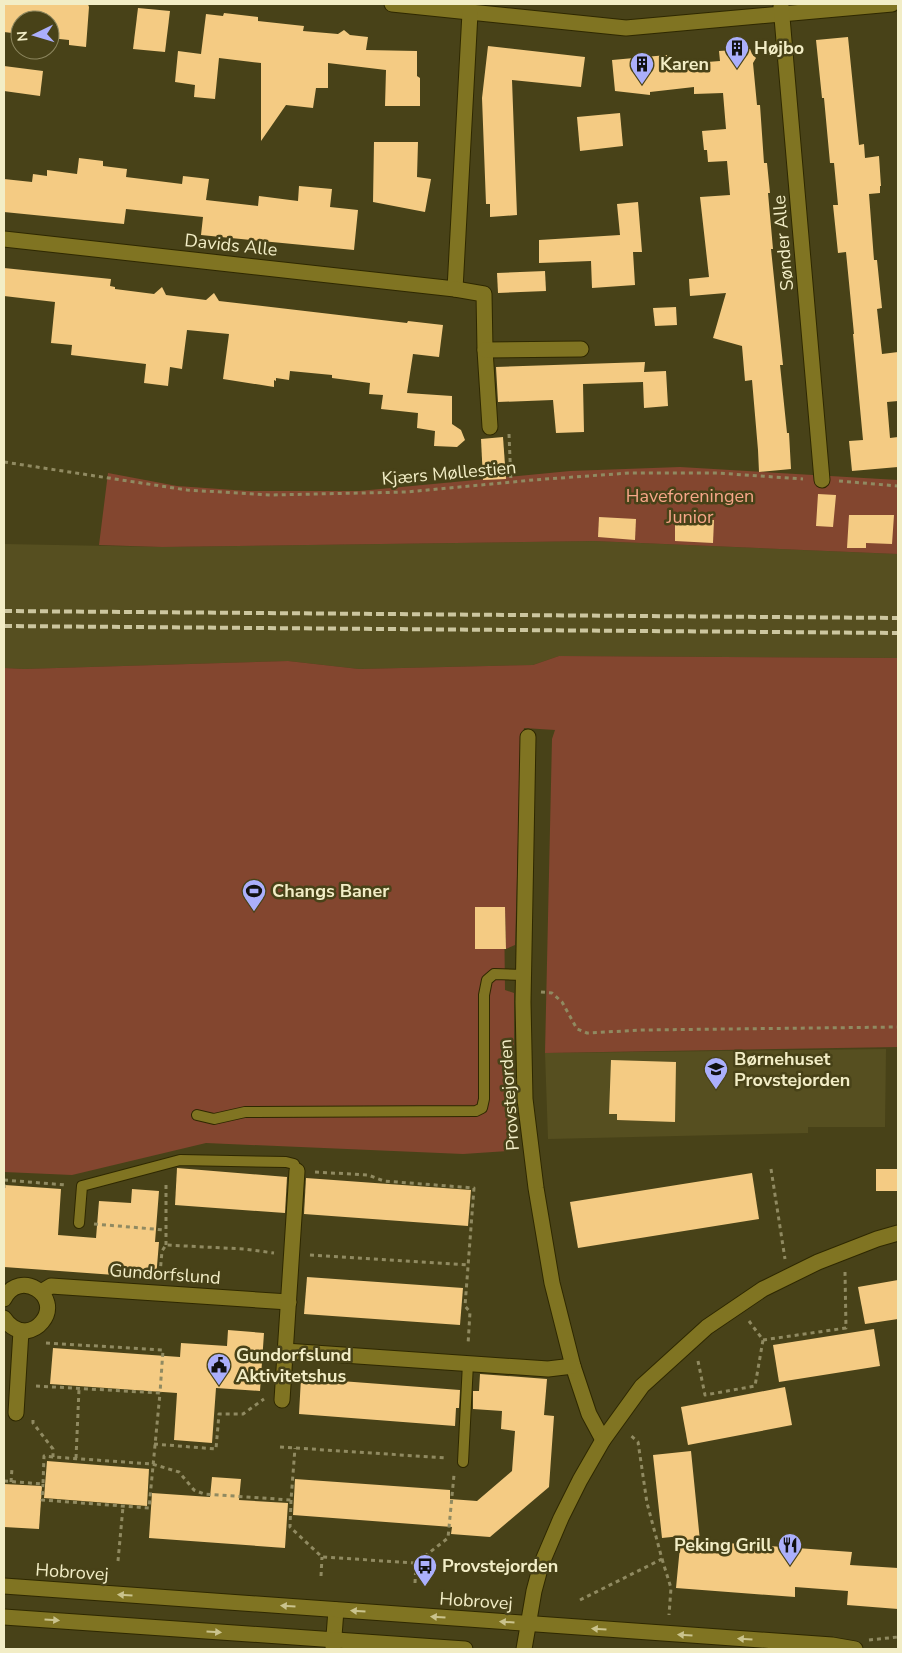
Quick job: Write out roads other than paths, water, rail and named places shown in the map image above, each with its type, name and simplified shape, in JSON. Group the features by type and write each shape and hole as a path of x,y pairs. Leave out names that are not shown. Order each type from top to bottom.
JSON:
{"street":[{"path":"392,4 470,13 487,9 626,28 782,9 892,4"},
{"name":"Sønder Alle","path":"782,9 822,480"},
{"path":"455,289 470,13"},
{"name":"Davids Alle","path":"4,239 455,289 484,294 489,421"},
{"path":"485,350 581,349"},
{"name":"Provstejorden","path":"528,737 523,975 525,1099 536,1188 552,1283 573,1366 589,1414 603,1440"},
{"path":"282,1400 297,1171"},
{"path":"524,1649 534,1590 541,1565 561,1518 603,1440 642,1386 707,1327 762,1289 818,1262 898,1232"},
{"name":"Gundorfslund","path":"4,1299 9,1291 22,1285 41,1292 51,1286 289,1302"},
{"path":"21,1335 35,1329 45,1319 47,1305 41,1292"},
{"path":"4,1318 21,1335"},
{"path":"16,1413 21,1335"},
{"path":"285,1351 548,1369 573,1366"},
{"name":"Hobrovej","path":"4,1586 668,1634 719,1643 832,1646 855,1649"},
{"path":"334,1645 336,1610"},
{"path":"4,1616 334,1645 465,1649"}],"lane":[{"path":"198,1115 214,1119 245,1112 476,1111 482,1108 484,1099 484,995 487,980 494,974 523,975"},
{"path":"78,1223 82,1186 167,1163 180,1160 286,1162 294,1164 297,1171"},
{"path":"463,1462 467,1363"}],"railway":[{"path":"4,611 898,618"},
{"path":"4,626 898,633"}],"place":[{"name":"Højbo","path":"737,69"},
{"name":"Karen","path":"642,85"},
{"name":"Changs Baner","path":"254,912"},
{"name":"Børnehuset Provstejorden","path":"716,1090"},
{"name":"Gundorfslund Aktivitetshus","path":"219,1386"},
{"name":"Peking Grill","path":"790,1566"},
{"name":"Provstejorden","path":"425,1587"}],"park label":[{"name":"Haveforeningen Junior","path":"690,506"}]}
